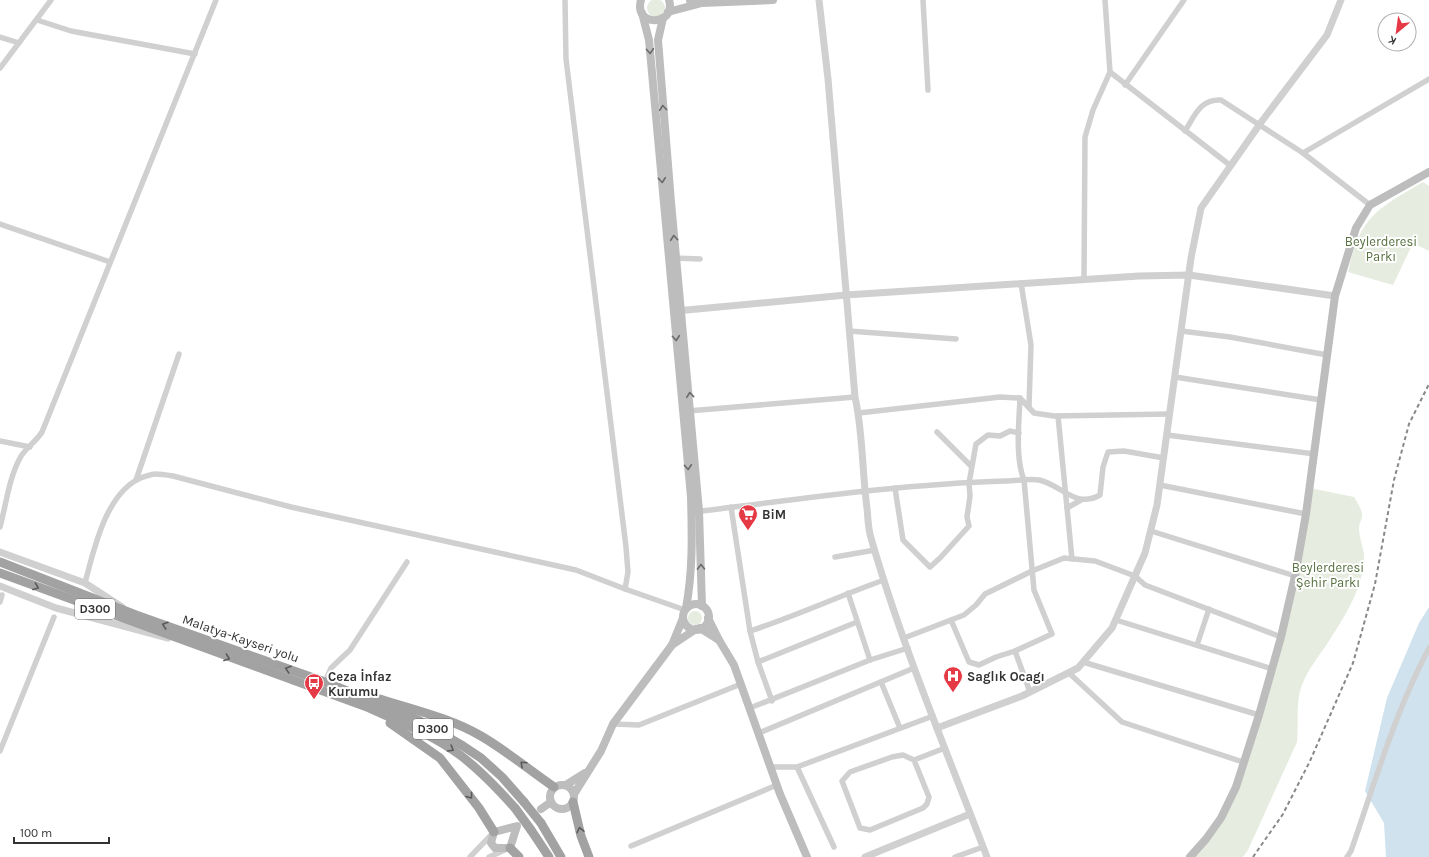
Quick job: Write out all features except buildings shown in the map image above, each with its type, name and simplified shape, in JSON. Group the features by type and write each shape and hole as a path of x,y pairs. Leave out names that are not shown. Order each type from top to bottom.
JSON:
{"highway":[{"name":"Malatya-Kayseri yolu","path":"0,562 136,615 324,682 418,720 463,746 502,777 541,824 561,857"},
{"name":"D300","path":"0,573 367,708 422,732 459,754 497,787 515,808 549,857"},
{"path":"324,682 451,722 480,735 517,758 532,773 554,787"},
{"path":"367,708 422,744 440,758 479,808 494,832"},
{"path":"574,798 581,836 589,857"},
{"path":"510,848 520,857"}],"main road":[{"path":"634,0 651,20 666,15 695,1 773,0"},
{"path":"669,0 658,40 672,258"},
{"path":"641,7 649,40 678,310 688,411 702,606"},
{"path":"1190,857 1206,839 1221,818 1236,787 1259,715 1281,636 1295,576 1306,514 1335,296 1356,228 1370,205 1429,172"},
{"path":"586,773 566,785 558,785 554,787 550,794 551,802 561,809 568,807 586,773 601,751 613,724 672,645 685,612 691,583 695,512"},
{"path":"672,645 706,625 708,612 702,606 693,604 685,612"},
{"path":"685,612 688,627 698,629 719,640"},
{"path":"708,618 734,665 770,767 807,857"},
{"path":"566,785 574,798"},
{"path":"541,809 551,802"},
{"path":"517,826 510,848 495,848 491,844 494,832 517,826"}],"street":[{"path":"0,68 51,0"},
{"path":"0,527 16,466 24,451 37,440 42,432 216,0"},
{"path":"565,0 566,59 583,180 626,547 628,572 625,589"},
{"path":"819,0 828,79 855,397 859,413 870,537 914,668 987,857"},
{"path":"923,0 928,90"},
{"path":"1084,279 1085,137 1093,110 1110,72 1105,0"},
{"path":"1125,85 1184,0"},
{"path":"937,728 1030,692 1078,668 1112,628 1146,553 1151,531 1160,485 1189,275 1201,208 1259,125 1327,35 1341,0"},
{"path":"37,20 71,31 195,54"},
{"path":"0,37 19,43"},
{"path":"1110,72 1230,166"},
{"path":"1302,153 1429,79"},
{"path":"1185,131 1204,103 1213,99 1221,100 1302,153 1370,205"},
{"path":"0,224 110,262"},
{"path":"672,258 700,259"},
{"path":"678,310 846,295 1021,283 1189,275 1335,296"},
{"path":"1021,283 1031,345 1029,406"},
{"path":"849,331 956,339"},
{"path":"1181,331 1230,337 1327,355"},
{"path":"136,480 179,354"},
{"path":"1175,377 1321,400"},
{"path":"688,411 855,397"},
{"path":"859,413 1000,397 1020,398 1034,413 1058,416 1170,414"},
{"path":"951,620 969,662 979,665 1052,634 1034,590 1024,480 1021,473 1019,433 1020,398"},
{"path":"1058,416 1072,559"},
{"path":"895,488 903,540 930,568 969,526 967,517 970,496 969,483 976,444 988,435 1000,436 1010,431 1019,433"},
{"path":"937,432 971,466"},
{"path":"1167,435 1315,454"},
{"path":"0,441 30,446"},
{"path":"695,512 865,490 1024,480 1040,480 1081,500 1091,500 1100,495 1103,467 1108,452 1124,451 1164,458"},
{"path":"85,584 94,548 116,498 136,480 154,474 173,476 291,507 576,570 685,612"},
{"path":"1160,485 1306,514"},
{"path":"1067,508 1081,500"},
{"path":"731,507 750,631 758,662 772,701"},
{"path":"1151,531 1295,576"},
{"path":"835,557 875,550"},
{"path":"0,552 85,584 136,615"},
{"path":"904,638 964,616 985,594 1032,571 1064,558 1095,561 1135,576 1145,585 1281,636"},
{"path":"324,682 332,668 350,650 407,562"},
{"path":"750,631 786,620 848,593 884,580"},
{"path":"0,586 56,608 191,644"},
{"path":"848,593 870,660"},
{"path":"0,602 2,595"},
{"path":"1196,645 1209,610"},
{"path":"0,751 54,618"},
{"path":"1116,620 1272,669"},
{"path":"758,662 857,622"},
{"path":"750,708 772,701 870,660 908,648"},
{"path":"1347,857 1351,851 1400,711 1415,674 1429,648"},
{"path":"1015,651 1030,692"},
{"path":"1083,662 1259,715"},
{"path":"759,733 914,668"},
{"path":"1069,673 1122,722 1243,762"},
{"path":"881,682 900,728"},
{"path":"613,724 639,725 741,684"},
{"path":"770,767 797,767 932,716"},
{"path":"914,760 929,797 927,804 923,808 870,830 860,828 842,782 850,772 892,757 903,755 914,760 945,748"},
{"path":"797,767 834,848"},
{"path":"631,846 777,785"},
{"path":"865,857 970,814"},
{"path":"470,857 494,832"},
{"path":"955,857 983,847"},
{"path":"489,857 510,848"}],"green space":[{"path":"656,-1 662,2 665,8 662,14 656,17 650,14 647,8 650,2"},
{"name":"Beylerderesi Parkı","path":"1423,182 1429,186 1429,251 1413,243 1393,285 1348,272 1358,238 1372,216 1393,200"},
{"name":"Beylerderesi Şehir Parkı","path":"1310,488 1354,497 1361,509 1362,517 1359,525 1359,531 1364,555 1361,578 1352,601 1341,622 1304,679 1298,706 1297,742 1248,850 1243,857 1190,857 1228,804 1278,647"},
{"path":"695,611 700,613 702,618 700,623 695,625 690,623 688,618 690,613"}],"water":[{"path":"1429,607 1429,857 1386,857 1384,823 1365,791 1387,698 1419,623"}],"railway":[{"path":"1253,857 1283,814 1310,761 1353,663 1375,584 1394,480 1409,424 1429,384"}],"place":[{"name":"BiM","path":"748,531"},
{"name":"Saglık Ocagı","path":"953,693"},
{"name":"Ceza İnfaz Kurumu","path":"314,700"}]}
